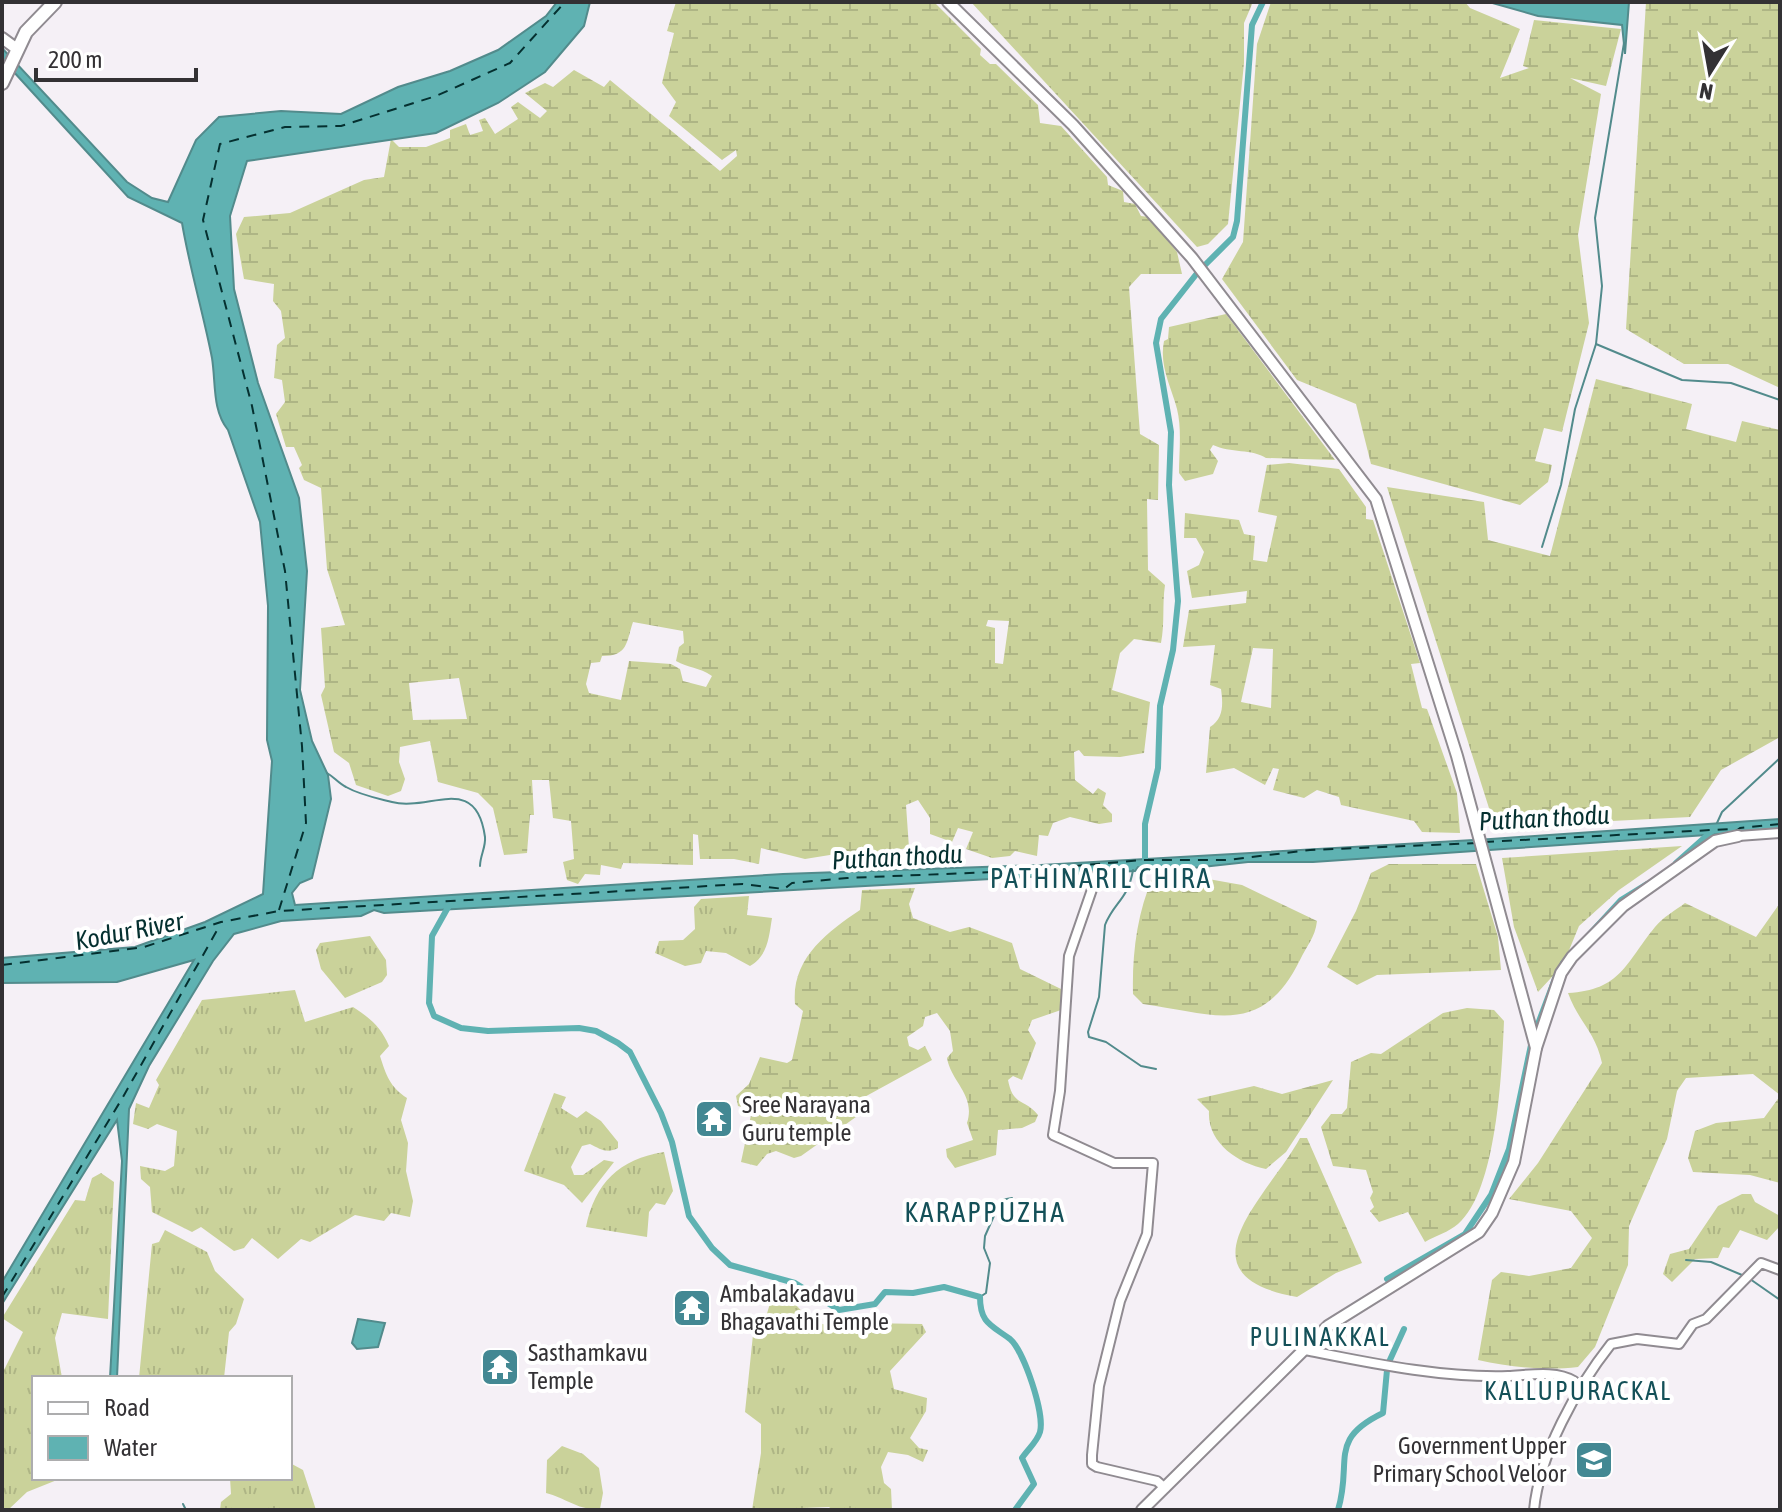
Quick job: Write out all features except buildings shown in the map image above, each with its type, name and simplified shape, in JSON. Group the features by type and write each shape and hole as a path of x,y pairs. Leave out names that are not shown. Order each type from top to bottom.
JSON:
{"highway":[{"path":"2,83 17,49 35,20 55,2"}],"main road":[{"path":"948,2 1073,125 1192,258 1376,499 1505,921 1536,1048"},
{"path":"2,38 17,49"},
{"path":"1142,1510 1339,1318 1479,1232 1496,1204 1514,1162 1536,1048 1561,973 1605,922 1715,841 1738,836"}],"street":[{"path":"1738,836 1780,833"},
{"path":"1097,875 1069,956 1060,1091 1053,1135 1114,1163 1153,1163 1147,1234 1125,1286 1100,1381 1092,1462 1104,1469 1157,1481 1165,1488"},
{"path":"1534,1510 1540,1476 1578,1389 1616,1340 1679,1344 1693,1324 1706,1319 1761,1263 1780,1270"},
{"path":"1305,1350 1382,1365 1479,1377 1560,1375 1574,1381 1578,1389"}],"green space":[{"path":"676,2 934,2 981,49 980,55 990,64 996,64 1038,105 1040,123 1061,126 1107,177 1108,185 1123,191 1124,202 1135,204 1141,216 1149,217 1177,252 1182,274 1141,274 1129,287 1140,434 1159,445 1158,500 1147,499 1148,570 1165,585 1161,643 1134,639 1120,653 1112,690 1150,702 1144,753 1120,757 1084,756 1079,750 1074,752 1075,780 1093,794 1098,788 1106,793 1103,805 1112,814 1112,822 1099,824 1070,817 1053,823 1048,836 1039,835 1037,856 1015,851 1010,856 992,858 966,849 973,832 958,828 952,842 930,834 930,818 918,800 906,805 909,848 894,850 890,862 843,861 836,854 805,859 761,848 759,864 734,859 700,859 698,835 693,834 693,865 623,863 621,869 601,865 600,875 585,874 578,884 567,880 563,862 574,859 571,821 553,818 549,780 532,780 534,815 530,815 527,853 504,855 493,808 478,793 438,782 430,741 400,747 399,762 405,779 401,791 388,796 356,785 349,763 334,752 321,695 325,687 321,628 345,625 327,569 321,488 304,480 299,468 302,465 294,447 286,447 276,414 285,402 282,380 274,378 277,345 285,338 281,311 273,301 274,284 244,279 236,234 244,217 290,213 364,180 384,177 391,139 399,147 426,147 450,138 450,130 466,124 470,135 483,131 479,120 485,118 495,134 518,119 511,107 518,102 540,118 547,111 525,93 545,83 553,87 574,70 604,87 610,80 720,171 737,156 736,150 722,160 669,116 676,102 662,83 674,33 667,31","holes":["988,620 1009,621 1003,664 995,663 995,628 986,626","633,622 683,631 684,643 679,647 676,661 712,676 706,687 683,681 680,669 671,664 629,661 621,700 589,693 586,684 591,663 600,662 602,656 617,654 627,642","459,678 467,719 413,720 409,683"]},
{"path":"971,2 1253,2 1244,23 1244,63 1228,224 1208,244 1197,247"},
{"path":"1271,2 1465,2 1470,8 1520,29 1500,78 1529,68 1523,66 1534,20 1621,29 1606,86 1570,78 1601,94 1578,235 1589,323 1562,432 1544,428 1535,461 1552,465 1548,482 1520,505 1371,464 1356,404 1297,380 1222,279 1243,242 1257,44"},
{"path":"1646,2 1780,2 1780,388 1728,364 1684,364 1626,329"},
{"path":"1226,314 1335,460 1266,458 1213,445 1210,450 1218,461 1213,474 1185,481 1179,473 1179,424 1164,367 1164,341 1168,339 1169,327"},
{"path":"1596,379 1692,404 1686,429 1736,442 1742,421 1780,430 1780,737 1721,770 1690,817 1495,827 1387,487 1484,502 1488,540 1550,556"},
{"path":"1289,463 1339,469 1366,507 1366,519 1373,520 1420,663 1411,664 1422,708 1427,709 1457,793 1460,833 1422,832 1414,821 1341,805 1339,797 1317,790 1304,798 1273,790 1279,769 1273,768 1265,785 1234,768 1206,773 1210,727 1220,715 1222,695 1221,689 1210,685 1215,645 1183,647 1189,610 1246,603 1247,591 1192,598 1187,571 1199,565 1204,552 1196,538 1184,538 1185,513 1239,520 1244,534 1255,536 1253,560 1267,562 1277,516 1258,512 1267,465","holes":["1253,648 1273,649 1271,708 1241,702"]},
{"path":"1682,846 1619,890 1579,926 1563,965 1538,992 1514,927 1502,858"},
{"path":"1389,864 1476,864 1498,937 1501,970 1377,975 1357,985 1327,967 1356,911 1371,873"},
{"path":"1153,877 1197,877 1242,885 1317,921 1285,985 1269,1001 1252,1011 1234,1015 1214,1015 1143,1004 1133,994 1133,964 1139,919"},
{"path":"915,888 909,904 913,918 950,932 969,927 1012,943 1020,969 1061,989 1061,1010 1032,1020 1028,1030 1036,1043 1022,1080 1013,1076 1008,1080 1016,1098 1038,1115 1035,1122 1022,1128 998,1130 996,1155 955,1168 947,1157 946,1149 973,1140 967,1123 966,1096 947,1058 953,1051 950,1031 937,1013 925,1017 923,1026 907,1037 909,1046 918,1050 925,1046 932,1060 859,1100 863,1112 801,1156 794,1158 776,1151 767,1154 757,1166 741,1162 751,1115 749,1109 738,1106 736,1096 749,1084 760,1057 787,1063 792,1060 803,1011 795,1004 795,988 805,960 835,928 860,910 862,890"},
{"path":"749,896 747,915 772,918 764,951 750,966 726,953 706,951 701,963 685,966 655,953 659,941 683,940 695,929 694,907 701,899"},
{"path":"1685,903 1756,937 1780,903 1780,1095 1753,1074 1686,1078 1677,1091 1667,1139 1629,1226 1628,1265 1595,1347 1578,1367 1528,1368 1478,1360 1492,1280 1501,1272 1529,1276 1571,1268 1592,1238 1571,1211 1509,1199 1538,1163 1602,1063 1595,1043 1568,993 1586,991 1611,981 1658,923"},
{"path":"370,936 386,960 387,975 382,982 345,998 321,969 316,950 320,943"},
{"path":"295,990 305,1022 353,1007 365,1015 386,1039 389,1046 380,1056 384,1069 393,1085 407,1098 401,1120 408,1143 406,1171 413,1201 410,1217 391,1213 384,1221 355,1215 310,1242 301,1239 278,1259 252,1238 244,1248 234,1251 201,1227 192,1232 152,1212 150,1187 141,1179 140,1166 165,1171 174,1166 177,1131 157,1124 148,1129 133,1124 136,1103 149,1108 159,1085 156,1080 202,1000"},
{"path":"1467,1008 1494,1010 1504,1021 1495,1128 1481,1185 1471,1208 1454,1227 1425,1242 1408,1212 1379,1222 1370,1211 1374,1207 1370,1198 1373,1192 1366,1170 1333,1166 1321,1127 1331,1114 1342,1114 1347,1108 1351,1062 1371,1053 1381,1054 1443,1013"},
{"path":"1333,1080 1286,1152 1266,1169 1245,1162 1226,1149 1213,1132 1209,1111 1197,1099 1254,1086 1282,1094"},
{"path":"554,1093 566,1097 561,1108 577,1118 586,1111 601,1121 618,1142 618,1148 610,1151 590,1144 582,1146 571,1167 574,1175 583,1175 604,1160 614,1162 582,1203 564,1185 524,1171"},
{"path":"1780,1096 1780,1183 1750,1175 1693,1172 1688,1158 1695,1131 1716,1123 1764,1118"},
{"path":"1300,1138 1307,1138 1362,1263 1336,1273 1297,1297 1261,1286 1241,1271 1235,1253 1240,1231 1253,1208"},
{"path":"664,1152 673,1191 665,1205 656,1203 649,1212 647,1237 586,1227 596,1198 612,1176 634,1160"},
{"path":"101,1173 114,1182 108,1319 62,1313 55,1338 62,1376 32,1376 32,1480 57,1480 27,1492 8,1510 2,1510 2,1374 23,1332 2,1318 75,1200 85,1201 92,1178"},
{"path":"1742,1194 1751,1194 1755,1202 1780,1216 1780,1226 1767,1240 1740,1230 1729,1248 1723,1247 1718,1258 1695,1259 1672,1282 1663,1274 1670,1254 1689,1249 1718,1206"},
{"path":"165,1230 207,1252 215,1271 244,1299 236,1324 229,1332 224,1376 139,1376 152,1244 159,1242"},
{"path":"771,1300 795,1304 812,1322 843,1328 866,1323 922,1324 926,1332 890,1371 894,1389 927,1398 926,1411 910,1438 919,1448 928,1450 923,1462 908,1455 888,1452 881,1467 884,1483 891,1489 892,1510 833,1510 829,1507 752,1510 761,1453 761,1424 745,1412 754,1325 763,1327"},
{"path":"562,1446 583,1454 599,1468 603,1493 600,1509 579,1506 546,1493 547,1460"},
{"path":"292,1464 303,1470 316,1510 220,1510 221,1502 231,1494 230,1480 292,1480"}],"water":[{"path":"557,2 590,2 584,26 545,72 498,103 436,133 247,161 230,216 234,289 258,383 299,498 307,571 300,690 312,741 328,775 331,799 312,878 300,883 292,893 295,905 783,874 1041,865 1491,839 1780,819 1780,830 1313,862 1248,862 1165,871 1138,867 1135,871 384,913 374,910 361,916 281,921 234,934 213,961 149,1066 129,1109 117,1376 110,1376 122,1161 117,1120 2,1304 2,1282 194,960 117,982 2,983 2,958 135,947 205,922 263,894 272,761 267,740 268,606 260,522 228,430 219,414 212,358 182,223 128,197 2,59 2,48 127,182 152,198 168,202 196,140 219,117 281,111 341,114 398,87 450,71 498,50 546,16"},
{"path":"1489,2 1629,2 1625,54 1622,25 1538,16"},
{"path":"358,1319 385,1323 378,1347 357,1349 352,1343"}],"waterway":[{"path":"1205,265 1233,237 1237,221 1252,25 1263,2"},
{"path":"1542,547 1561,485 1575,409 1596,344 1602,286 1595,218 1624,43"},
{"path":"1145,860 1145,824 1158,768 1160,706 1173,650 1178,601 1169,485 1171,432 1156,343 1161,319 1198,272"},
{"path":"1596,344 1682,380 1731,383 1780,400"},
{"path":"1717,823 1722,812 1780,758"},
{"path":"327,773 351,790 392,802 406,804 449,799 461,800 472,806 480,817 485,837 480,866"},
{"path":"1676,863 1712,831"},
{"path":"1133,870 1128,888 1105,925 1099,997 1088,1032 1089,1037 1106,1042 1141,1066 1156,1069"},
{"path":"1563,963 1621,900 1647,884"},
{"path":"451,902 432,936 429,1003 434,1016 461,1028 488,1031 579,1028 596,1031 630,1052 672,1142 689,1216 712,1248 730,1265 795,1283 839,1310 875,1304 885,1292 913,1293 944,1287 980,1297 984,1318 1010,1339 1021,1356 1032,1383 1041,1423 1035,1442 1022,1458 1034,1484 1015,1510"},
{"path":"1535,1032 1556,976"},
{"path":"1387,1279 1465,1234 1491,1195 1509,1149 1531,1045"},
{"path":"980,1297 986,1293 990,1263 984,1248 985,1236 1001,1200 1012,1198"},
{"path":"1686,1260 1711,1262 1742,1275"},
{"path":"1750,1279 1780,1300"},
{"path":"1389,1362 1404,1329"},
{"path":"1338,1510 1348,1443 1354,1433 1383,1413 1387,1370"},
{"path":"183,1504 186,1510"}],"ferry route":[{"path":"279,910 306,823 302,746 285,571 252,406 203,220 220,144 285,127 341,126 436,96 510,63 565,2"},
{"path":"1484,842 1736,831 1780,824"},
{"path":"2,965 144,947 221,922 279,911 743,884 784,889 792,883 847,878 1016,871 1143,860 1227,860 1310,850 1478,843"},
{"path":"2,1297 123,1097 220,925"}],"place":[{"name":"Sree Narayana Guru temple","path":"714,1119"},
{"name":"Ambalakadavu Bhagavathi Temple","path":"692,1308"},
{"name":"Sasthamkavu Temple","path":"500,1367"},
{"name":"Government Upper Primary School Veloor","path":"1594,1460"}],"district":[{"name":"PATHINARIL CHIRA","path":"1101,878"},
{"name":"KARAPPUZHA","path":"985,1212"},
{"name":"PULINAKKAL","path":"1320,1337"},
{"name":"KALLUPURACKAL","path":"1578,1391"}],"water label":[{"name":"Puthan thodu","path":"1544,818"},
{"name":"Puthan thodu","path":"897,857"},
{"name":"Kodur River","path":"129,931"}]}
